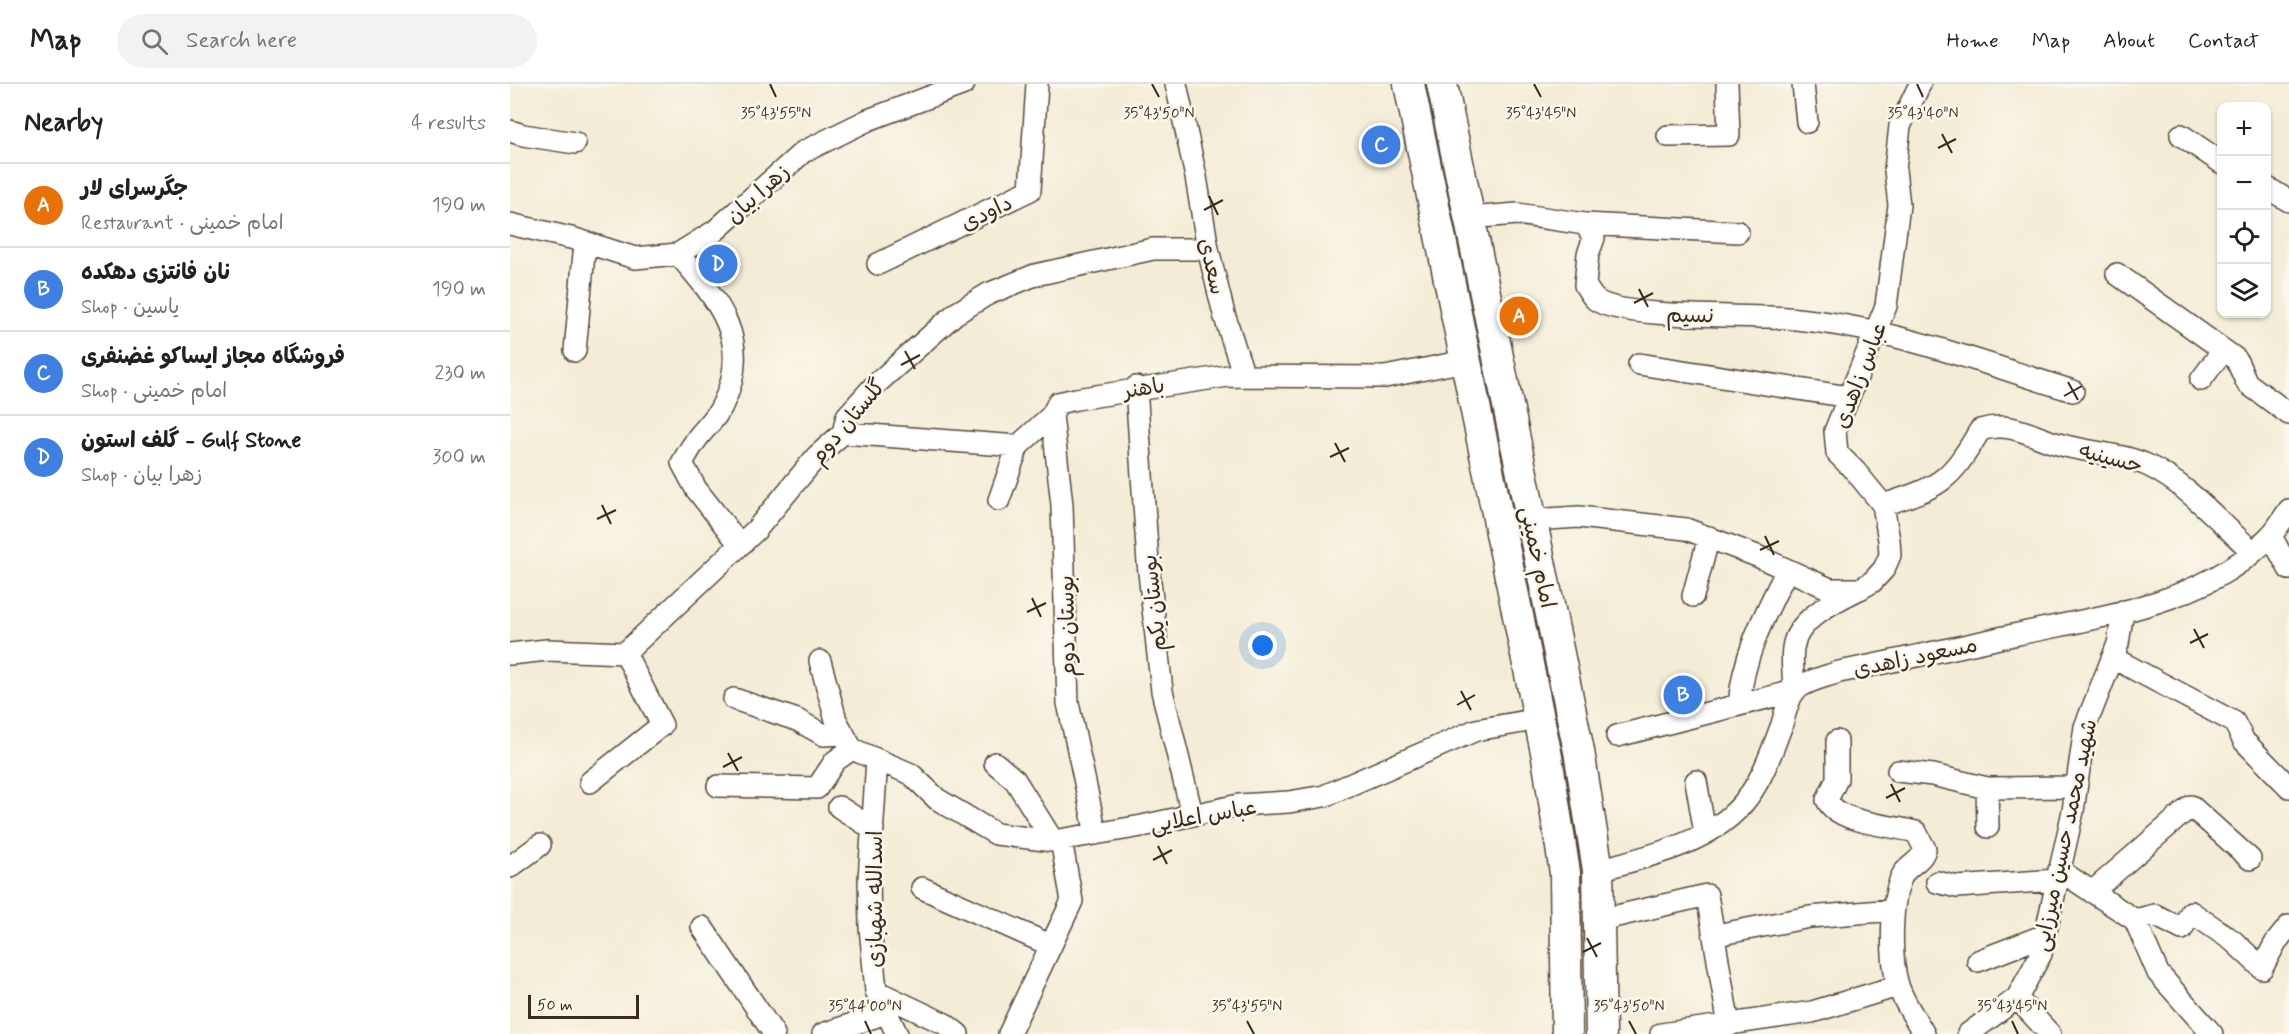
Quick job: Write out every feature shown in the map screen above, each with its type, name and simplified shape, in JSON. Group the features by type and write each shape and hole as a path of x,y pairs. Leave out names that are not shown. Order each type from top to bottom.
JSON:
{"highway":[{"name":"امام خمینی","path":"1409,84 1539,719 1565,873 1567,1034"},
{"name":"امام خمینی","path":"1442,84 1579,751 1598,870 1601,1034"},
{"path":"1436,220 1469,218"}],"street":[{"name":"زهرا بیان","path":"510,224 635,258 678,254 715,231 803,152 867,120 964,84"},
{"name":"داودی","path":"878,264 1030,190 1037,84"},
{"name":"سعدی","path":"1176,84 1196,177 1208,249 1224,314 1244,376"},
{"path":"1668,136 1730,135 1726,84"},
{"path":"1803,84 1807,123"},
{"name":"عباس زاهدی","path":"1883,505 1857,472 1837,453 1835,431 1886,306 1895,251 1899,206 1894,170 1900,126 1920,84"},
{"path":"510,131 575,143"},
{"path":"2181,135 2217,160"},
{"path":"2271,190 2289,201"},
{"path":"1469,218 1517,214 1585,224 1738,232"},
{"name":"نسیم","path":"1585,224 1594,238 1588,254 1585,285 1596,300 1617,308 1647,313 1778,317 1876,330 2073,391"},
{"path":"575,351 585,243"},
{"name":"گلستان دوم","path":"625,653 756,530 818,456 843,433 847,416 874,385 955,314 988,294 1035,276 1153,249 1208,249"},
{"path":"678,254 701,281 729,323 736,367 722,408 697,438 682,463 696,489 740,545"},
{"path":"2117,274 2236,359 2247,383 2289,414"},
{"path":"2201,380 2223,350"},
{"name":"باهنر","path":"1018,447 1052,415 1058,403 1136,387 1228,375 1385,377 1466,361"},
{"path":"1639,364 1849,397"},
{"name":"بوستان یکم","path":"1136,387 1148,563 1162,691 1192,814"},
{"name":"بوستان دوم","path":"1052,415 1062,505 1068,703 1096,834"},
{"name":"حسینیه","path":"1883,505 1927,490 1945,480 1964,457 1980,430 2007,426 2057,444 2111,454 2149,466 2181,488 2252,551"},
{"path":"843,433 1018,447 999,500"},
{"path":"1598,870 1655,855 1705,833 1719,825 1748,798 1768,762 1794,691 1793,646 1799,632 1809,620 1872,582 1884,569 1890,555 1883,505"},
{"name":"مسعود زاهدی","path":"1617,736 1794,691 1807,682 1839,672 2123,611 2200,584 2271,536 2289,510"},
{"path":"1532,520 1579,517 1686,529 1830,589 1860,589"},
{"path":"2271,536 2289,570"},
{"path":"1694,596 1709,537"},
{"path":"1739,705 1742,678 1751,646 1787,570"},
{"name":"شهید محمد حسین میرزایی","path":"1968,1034 2017,998 2041,954 2073,811 2085,727 2118,644 2123,611"},
{"path":"510,654 547,650 625,653 662,725 590,782"},
{"path":"2113,658 2234,723 2244,741 2289,787"},
{"path":"718,786 817,788 847,742 836,720 820,661"},
{"name":"عباس اعلایی","path":"734,699 797,720 824,735 847,742 877,760 911,774 937,799 996,834 1057,840 1239,805 1288,802 1324,796 1476,730 1539,719"},
{"path":"1837,741 1837,779 1827,800 1830,806 1873,825 1896,826 1916,832 1925,849 1923,859 1903,875 1893,910 1893,948 1898,986 1924,1034"},
{"name":"اسدالله شهبازی","path":"877,760 870,927 876,991 897,1034"},
{"path":"994,764 1015,780 1057,840 1072,901 1010,1034"},
{"path":"1898,771 1933,775 1987,788 2076,787"},
{"path":"1696,781 1705,833"},
{"path":"1987,788 1988,827"},
{"path":"2092,892 2191,806 2250,859"},
{"path":"839,807 873,829"},
{"path":"510,867 540,845"},
{"path":"1937,882 1957,887 2058,875 2092,892 2135,920 2158,974 2212,1034"},
{"path":"922,888 1050,945"},
{"path":"1600,920 1707,895 1716,935 1729,1026"},
{"path":"1716,935 1810,917 1893,910"},
{"path":"2135,920 2155,915 2182,929 2191,912 2233,941 2262,968 2276,942 2289,926"},
{"path":"702,927 774,1034"},
{"path":"1978,961 2044,935"},
{"path":"1661,1034 1729,1026 1812,1012 1898,986"},
{"path":"876,991 945,1024 958,1034"},
{"path":"2017,998 2050,1034"},
{"path":"822,1034 886,1013"}],"place":[{"name":"فروشگاه مجاز ایساکو غضنفری","path":"1381,145"},
{"name":"گلف استون - Gulf Stone","path":"718,264"},
{"name":"جگرسرای لار","path":"1519,316"},
{"name":"نان فانتزی دهکده","path":"1683,695"}]}
